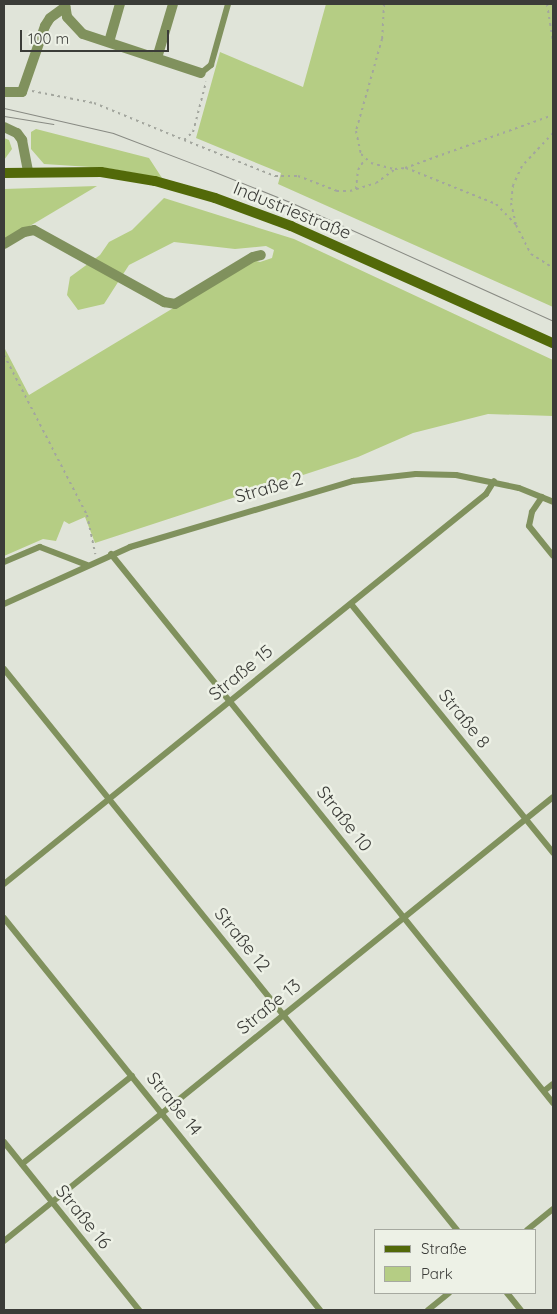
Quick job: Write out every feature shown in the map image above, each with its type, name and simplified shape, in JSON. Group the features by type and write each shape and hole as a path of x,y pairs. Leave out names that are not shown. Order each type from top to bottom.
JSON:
{"main road":[{"name":"Industriestraße","path":"4,173 28,170 101,172 155,181 215,198 291,226 553,343"}],"street":[{"path":"109,42 120,4"},
{"path":"157,58 173,4"},
{"path":"4,92 18,94 25,88 45,26 50,18 65,5 74,26 83,34 205,72"},
{"path":"4,127 17,133 22,140 28,170"},
{"path":"4,244 24,232 34,230 164,302 175,304 253,257 262,255"}],"lane":[{"path":"205,72 228,4"},
{"name":"Straße 2","path":"4,604 111,554 353,481 416,474 456,475 494,481 553,502"},
{"name":"Straße 15","path":"4,884 486,494 494,481"},
{"path":"542,497 532,512 529,526 553,556"},
{"path":"4,562 40,546 87,565"},
{"name":"Straße 10","path":"111,554 553,1103"},
{"name":"Straße 8","path":"351,604 553,853"},
{"name":"Straße 12","path":"4,670 456,1229"},
{"name":"Straße 13","path":"4,1241 51,1201 553,797"},
{"name":"Straße 14","path":"4,918 320,1310"},
{"path":"22,1164 132,1076"},
{"path":"544,1091 553,1084"},
{"name":"Straße 16","path":"4,1142 140,1310"},
{"path":"528,1229 553,1209"},
{"path":"428,1310 448,1294"},
{"path":"508,1294 521,1310"}],"path":[{"path":"384,4 382,39 356,131 356,142 366,158 381,168 405,168 553,114"},
{"path":"547,4 553,41"},
{"path":"184,140 194,132 205,72"},
{"path":"25,88 94,104 275,176 298,176 337,191 356,190 376,183 395,169"},
{"path":"553,133 522,166 513,185 511,203 516,225 531,254 553,268"},
{"path":"356,190 358,170 366,158"},
{"path":"405,168 496,204 516,225"},
{"path":"4,355 88,515 92,546 99,559"}],"green space":[{"path":"326,4 553,4 553,307 278,184 281,173 196,138 220,52 303,87"},
{"path":"36,129 149,158 162,178 106,168 44,164 31,149 31,132"},
{"path":"4,138 9,140 12,149 4,160"},
{"path":"97,186 40,220 4,241 4,189"},
{"path":"164,198 294,239 553,360 553,416 488,414 413,433 358,457 95,543 85,517 69,524 64,521 56,541 43,539 4,556 4,347 29,395 253,260 260,262 272,258 274,250 266,246 235,249 174,242 129,265 104,304 78,310 67,295 70,277 100,255 109,242 132,230"}],"tram line":[{"path":"4,108 113,133 210,170 290,202 553,321"},
{"path":"4,116 53,124"}]}
